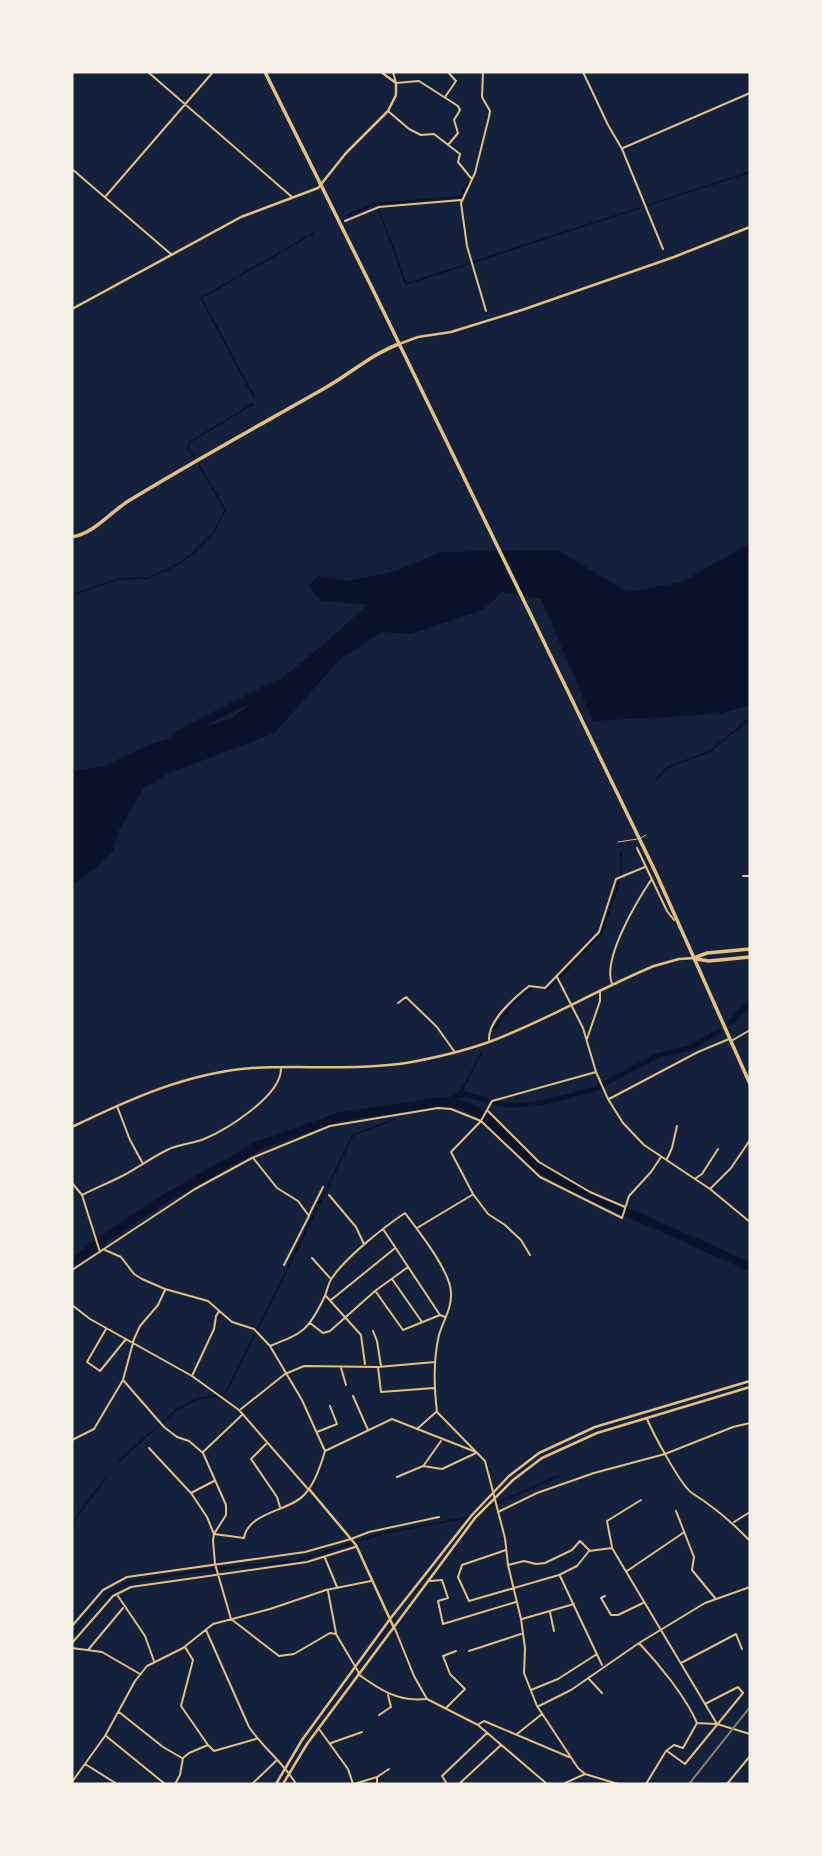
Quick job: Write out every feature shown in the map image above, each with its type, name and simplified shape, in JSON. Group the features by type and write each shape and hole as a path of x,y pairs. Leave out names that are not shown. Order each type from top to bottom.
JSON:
{"main road":[{"path":"265,72 678,922 750,1084"},
{"path":"72,537 93,529 116,508 326,387 381,351 398,344"},
{"path":"694,958 706,953 750,950"},
{"path":"694,958 709,961 750,957"}],"street":[{"path":"148,72 293,197"},
{"path":"105,197 213,72"},
{"path":"381,72 396,83 419,81 458,106 460,110 454,120 457,132 448,145"},
{"path":"72,309 241,217 321,186 346,153 388,111 396,95 393,72"},
{"path":"444,98 456,81 448,72"},
{"path":"483,72 482,97 490,111 472,179 462,199 467,246 486,311"},
{"path":"583,72 622,149 663,249"},
{"path":"622,149 750,93"},
{"path":"388,111 409,129 421,135 434,134 460,154 457,162 472,179"},
{"path":"72,169 172,255"},
{"path":"345,222 379,207 462,199"},
{"path":"398,344 418,337 459,330 522,310 674,257 750,227"},
{"path":"637,848 671,918 678,922"},
{"path":"489,1041 489,1031 512,999 529,986 545,988 599,932 616,879 645,867"},
{"path":"743,876 750,876"},
{"path":"612,985 610,971 615,945 651,880"},
{"path":"72,1127 153,1090 200,1076 249,1068 378,1065 408,1062 454,1052 489,1041 662,963 694,958"},
{"path":"557,977 572,1004 608,1099 635,1135 661,1157 696,1178 750,1222"},
{"path":"587,1040 600,1001 600,991"},
{"path":"398,1003 406,997 437,1027 454,1052"},
{"path":"608,1099 698,1052 750,1030"},
{"path":"82,1195 174,1146 202,1140 239,1119 273,1089 281,1075 281,1067"},
{"path":"530,1255 521,1240 505,1224 488,1214 473,1195 451,1152 481,1121 492,1101 596,1072"},
{"path":"116,1105 142,1162"},
{"path":"72,1270 195,1189 253,1158 330,1126 426,1109 452,1109 481,1121 540,1177 622,1218 629,1196 652,1172 661,1157"},
{"path":"487,1110 539,1163 625,1208"},
{"path":"666,1160 673,1148 677,1126"},
{"path":"710,1189 731,1168 750,1140"},
{"path":"696,1178 702,1174 718,1149"},
{"path":"253,1158 276,1188 298,1201 309,1216"},
{"path":"72,1183 82,1195 100,1251"},
{"path":"284,1265 323,1187"},
{"path":"329,1195 356,1227 365,1245"},
{"path":"417,1228 473,1195"},
{"path":"270,1346 300,1334 310,1324 330,1279 383,1228 405,1213 432,1251 450,1283 452,1293 438,1343 436,1362 437,1412 485,1461 506,1538 508,1565 521,1619 524,1673 530,1690 542,1714 585,1774 618,1784"},
{"path":"383,1228 440,1315 446,1317"},
{"path":"331,1300 395,1249"},
{"path":"104,1250 121,1257 138,1277 165,1289 201,1298 220,1310 232,1322 254,1329 270,1346 302,1400 317,1432 324,1451 303,1498 251,1524 244,1538 214,1534"},
{"path":"312,1258 330,1279"},
{"path":"310,1324 323,1333 330,1331 375,1291 408,1267"},
{"path":"392,1279 422,1323"},
{"path":"72,1440 94,1429 123,1380 133,1343 142,1323 158,1305 165,1289"},
{"path":"375,1291 403,1330 440,1315"},
{"path":"325,1295 360,1335 364,1344 365,1366"},
{"path":"72,1306 192,1376 243,1413 356,1546 414,1676 427,1699"},
{"path":"192,1376 220,1310"},
{"path":"107,1328 87,1362 100,1371 126,1339"},
{"path":"373,1331 377,1341 381,1392 435,1388"},
{"path":"239,1410 285,1374 304,1366 380,1367 436,1362"},
{"path":"340,1367 346,1385"},
{"path":"123,1380 164,1427 177,1437 189,1441 203,1453 227,1511 214,1534"},
{"path":"276,1784 302,1740 390,1619 472,1515 509,1475 539,1454 595,1427 750,1381"},
{"path":"283,1784 319,1728 475,1518 513,1480 542,1458 568,1444 750,1387"},
{"path":"353,1396 368,1430"},
{"path":"317,1432 337,1424 330,1406"},
{"path":"417,1429 437,1412"},
{"path":"203,1453 243,1413"},
{"path":"646,1418 665,1454 691,1492 733,1523 750,1541"},
{"path":"324,1451 392,1419 477,1452"},
{"path":"498,1512 537,1493 594,1473 665,1454 750,1423"},
{"path":"397,1477 423,1466 442,1440"},
{"path":"267,1443 251,1459 277,1497 280,1508"},
{"path":"149,1448 191,1493 207,1517 214,1534 215,1564 230,1619 279,1656 293,1654 330,1633 336,1634"},
{"path":"423,1466 442,1469 477,1452"},
{"path":"191,1493 214,1481"},
{"path":"641,1500 607,1521 612,1548 717,1724"},
{"path":"676,1511 694,1557 692,1570 715,1599"},
{"path":"733,1523 750,1512"},
{"path":"72,1626 103,1590 127,1577 305,1552 369,1532 439,1517"},
{"path":"626,1571 684,1532"},
{"path":"508,1565 524,1561 545,1563 572,1550 580,1541 589,1551"},
{"path":"72,1643 117,1594 131,1587 219,1576 325,1558 356,1546"},
{"path":"506,1550 462,1565 458,1577 469,1601 559,1575 577,1566 589,1551 612,1548"},
{"path":"325,1558 337,1588"},
{"path":"559,1575 603,1667"},
{"path":"429,1581 442,1580 448,1598 438,1601 443,1624 516,1602"},
{"path":"72,1782 105,1736 147,1666 184,1646 213,1624 328,1590 372,1581"},
{"path":"537,1706 589,1679 659,1630 715,1599 750,1587"},
{"path":"328,1590 336,1634 359,1674 387,1693 413,1700 427,1699 478,1725 547,1784"},
{"path":"117,1594 145,1636 155,1662"},
{"path":"605,1596 601,1598 611,1615 618,1615 644,1602"},
{"path":"521,1619 574,1604"},
{"path":"88,1651 125,1607"},
{"path":"549,1611 554,1631"},
{"path":"206,1629 257,1739 290,1772 296,1784"},
{"path":"469,1651 522,1634"},
{"path":"680,1663 736,1634 742,1649"},
{"path":"639,1643 654,1658 690,1708 697,1723"},
{"path":"184,1646 192,1660 181,1706 208,1745 214,1751 257,1739"},
{"path":"72,1648 102,1653 141,1674"},
{"path":"446,1708 465,1689 450,1674 443,1656 456,1651"},
{"path":"530,1690 558,1679 597,1654"},
{"path":"589,1679 603,1693"},
{"path":"666,1751 685,1764 743,1693 738,1687 704,1705"},
{"path":"379,1715 391,1707 387,1693"},
{"path":"118,1712 183,1759"},
{"path":"516,1734 542,1714"},
{"path":"478,1725 484,1721 571,1758"},
{"path":"697,1723 717,1724 750,1734"},
{"path":"646,1784 666,1751 674,1745 683,1748 697,1723"},
{"path":"319,1728 348,1769 353,1784 377,1777 389,1769"},
{"path":"331,1743 362,1732"},
{"path":"447,1784 442,1776 487,1733"},
{"path":"105,1736 165,1784"},
{"path":"175,1784 180,1776 183,1759 208,1745"},
{"path":"459,1784 501,1745"},
{"path":"727,1784 750,1756"},
{"path":"252,1784 278,1760"},
{"path":"85,1764 117,1784"},
{"path":"563,1784 585,1774"},
{"path":"377,1777 377,1784"}],"lane":[{"path":"618,842 646,835"}],"water":[{"path":"750,543 750,705 719,714 593,721 541,599 502,592 483,610 411,634 382,632 339,660 275,733 167,774 143,789 118,832 113,852 72,885 72,772 106,765 148,745 232,718 324,644 367,605 321,601 309,586 318,576 349,581 396,571 440,552 557,550 628,592 682,582"}],"waterway":[{"path":"379,210 406,284 750,172"},
{"path":"346,216 375,204 460,197 468,183"},
{"path":"254,397 201,298 307,237"},
{"path":"194,457 188,449 190,442 253,404"},
{"path":"72,595 118,579 148,578 180,563 214,532 225,510 199,465"},
{"path":"171,742 181,733 278,684"},
{"path":"657,779 668,767 709,752 750,718"},
{"path":"621,852 621,874"},
{"path":"493,1030 514,1003 533,987 549,989 602,933 619,882"},
{"path":"729,1024 750,1002"},
{"path":"604,1084 657,1056 689,1048 720,1031"},
{"path":"445,1101 461,1092 481,1054"},
{"path":"494,1103 535,1104 600,1087"},
{"path":"448,1102 465,1094 489,1101"},
{"path":"72,1263 168,1197 259,1145 339,1117 445,1101 479,1113 532,1161 567,1185 750,1267"},
{"path":"119,1461 176,1410 196,1399 221,1395 229,1387 353,1135 395,1119"},
{"path":"486,1508 559,1476"},
{"path":"72,1523 105,1479"},
{"path":"72,1635 96,1605 119,1587 134,1581 205,1570 297,1561 384,1533 469,1517"}],"railway":[{"path":"689,1784 750,1707"}]}
